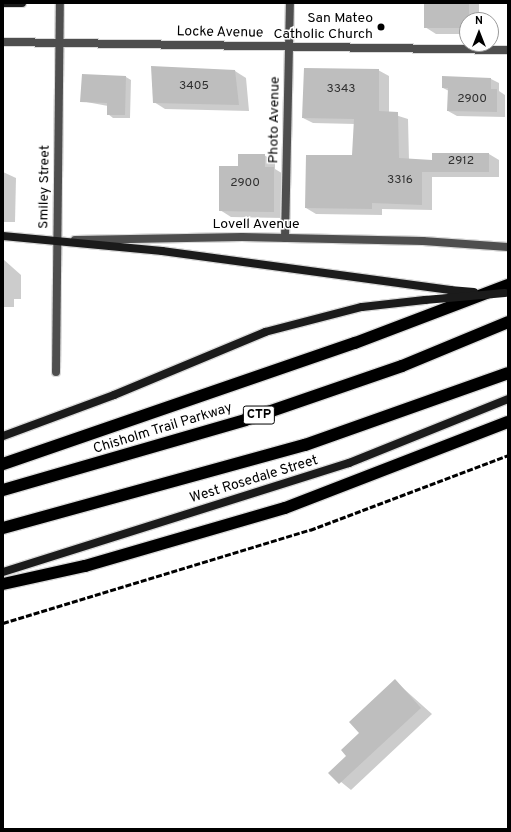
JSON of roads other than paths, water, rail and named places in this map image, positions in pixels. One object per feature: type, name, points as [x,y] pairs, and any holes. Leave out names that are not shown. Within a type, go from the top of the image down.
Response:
[{"type":"highway","points":[[3,464],[507,291]]},
{"type":"highway","name":"Chisholm Trail Parkway","points":[[3,490],[267,412],[402,366],[508,322]]},
{"type":"highway","points":[[3,528],[298,447],[508,373]]},
{"type":"highway","points":[[3,584],[85,566],[263,515],[508,422]]},
{"type":"main road","points":[[3,4],[22,3]]},
{"type":"main road","name":"Lovell Avenue","points":[[3,236],[57,240]]},
{"type":"main road","points":[[57,240],[450,290],[507,291]]},
{"type":"main road","points":[[3,436],[114,395],[265,332],[362,307],[507,291]]},
{"type":"main road","name":"West Rosedale Street","points":[[3,572],[349,464],[508,399]]},
{"type":"street","name":"Smiley Street","points":[[56,372],[60,3]]},
{"type":"street","name":"Photo Avenue","points":[[285,238],[290,3]]},
{"type":"street","name":"Locke Avenue","points":[[3,42],[508,50]]},
{"type":"street","name":"Lovell Avenue","points":[[57,240],[285,238],[508,247]]},
{"type":"railway","points":[[3,623],[310,530],[508,455]]},
{"type":"place","name":"San Mateo Catholic Church","points":[[381,27]]}]
